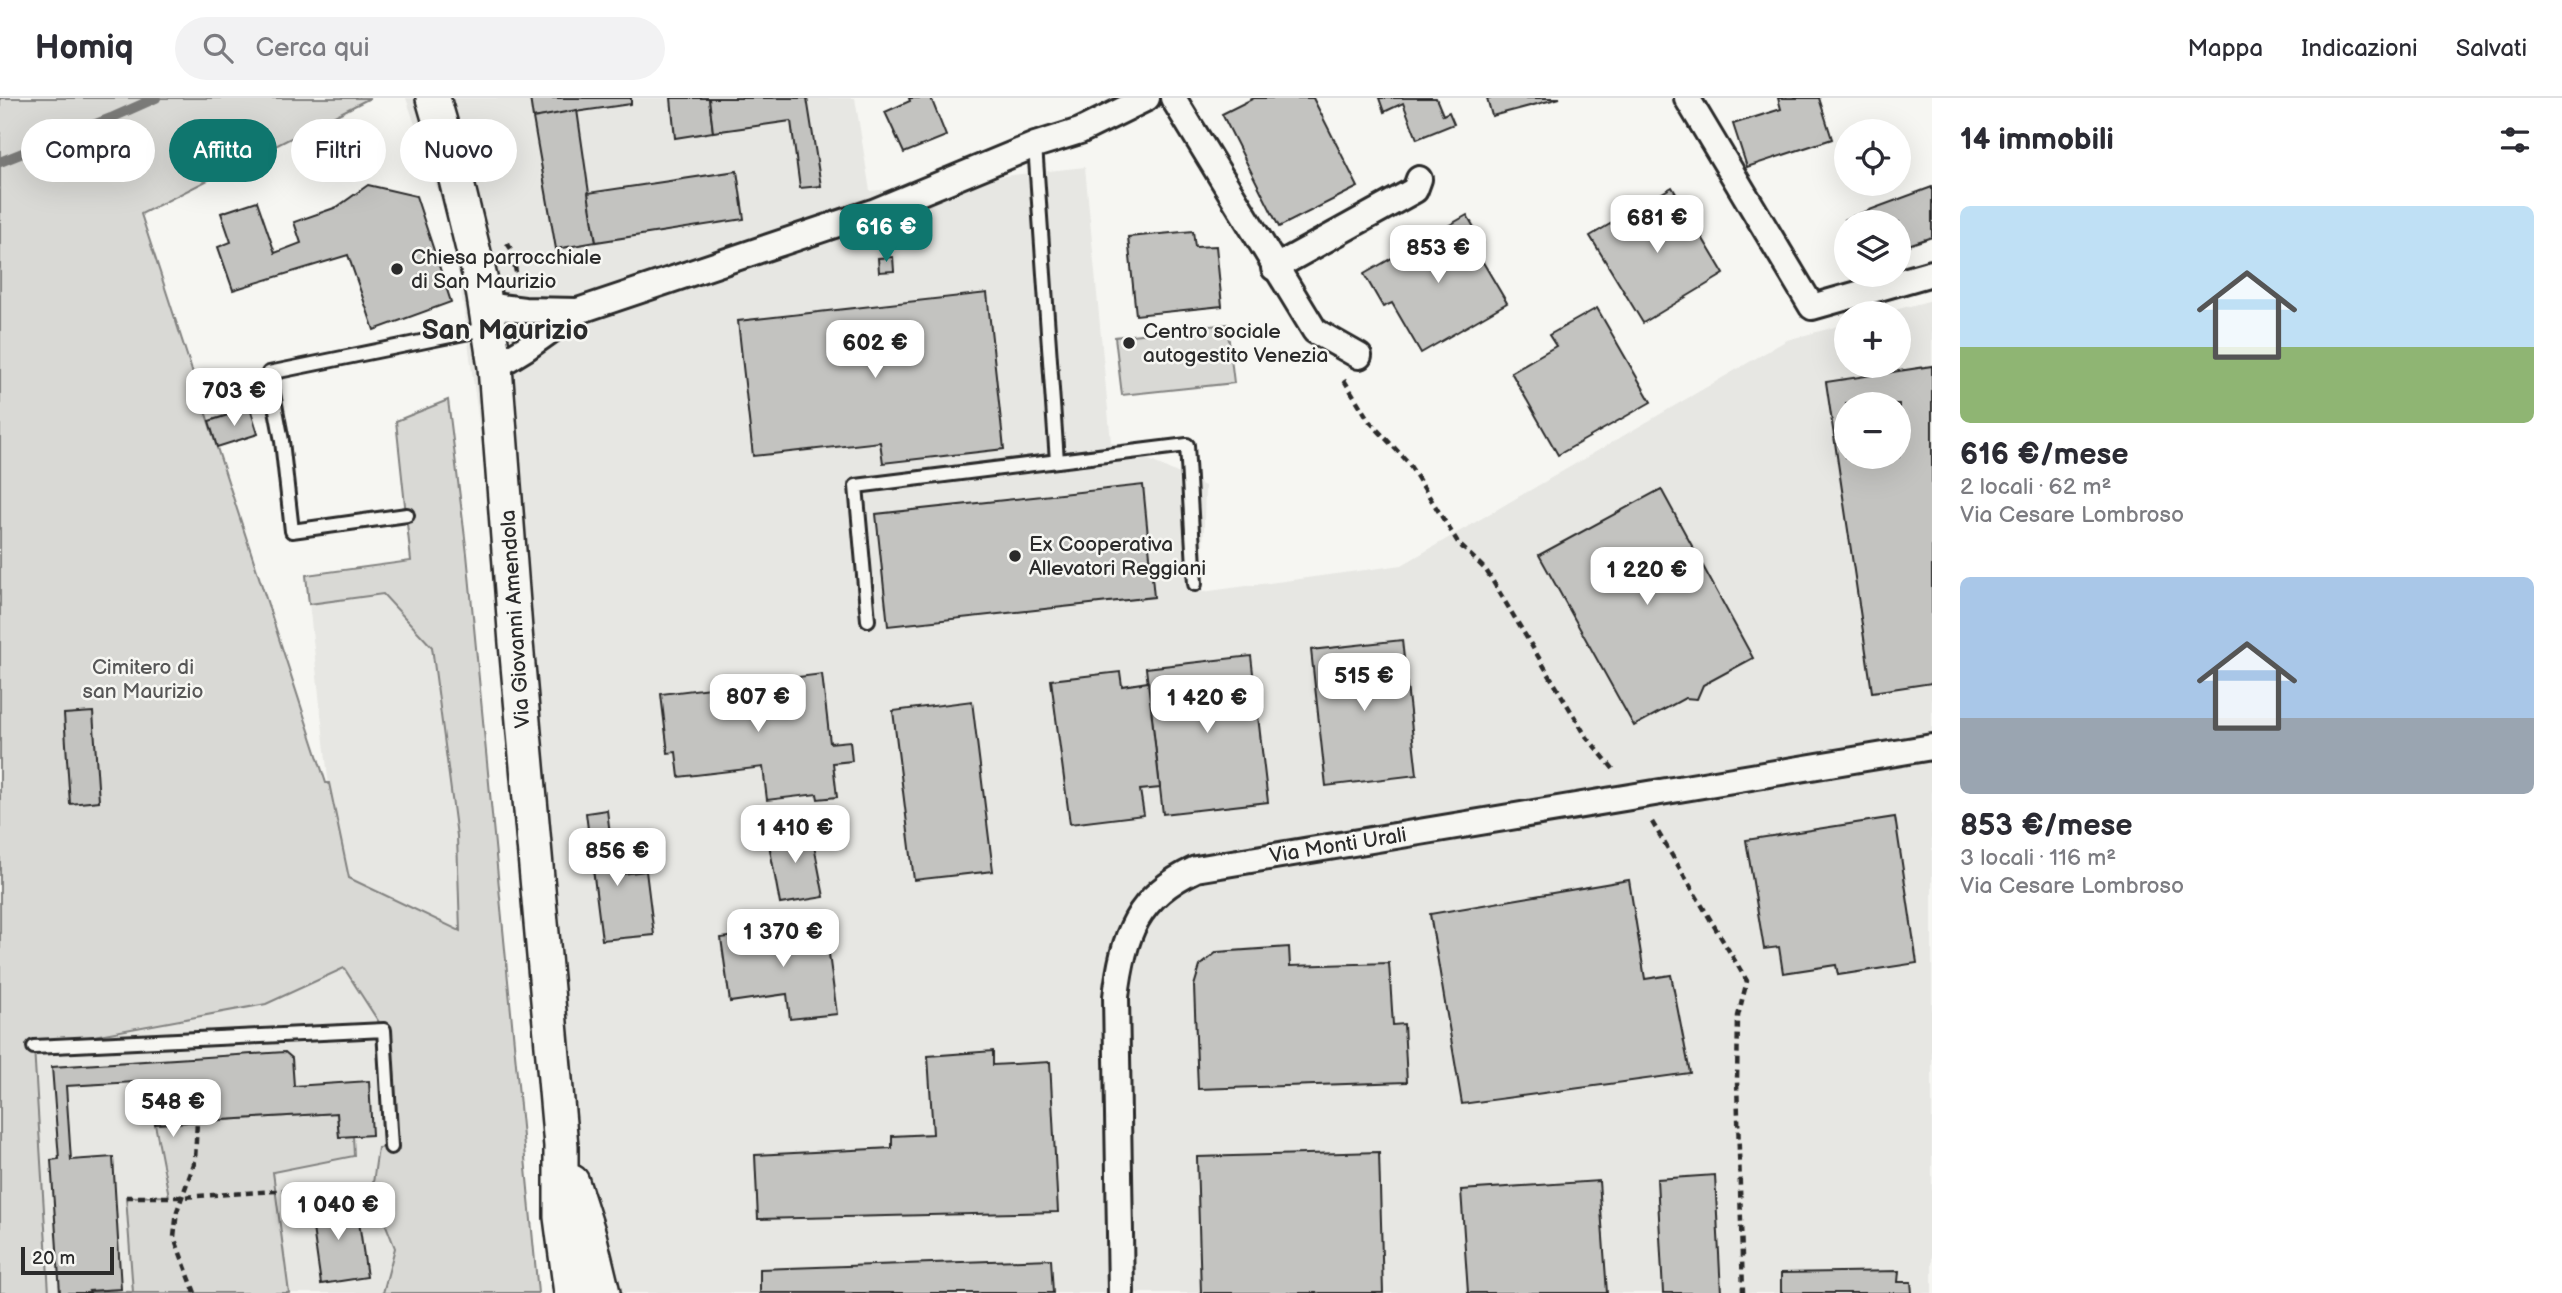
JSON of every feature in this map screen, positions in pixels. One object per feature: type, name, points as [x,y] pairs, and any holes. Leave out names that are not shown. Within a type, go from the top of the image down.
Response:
[{"type":"main road","name":"Via Giovanni Amendola","points":[[433,98],[453,167],[487,316],[495,367],[517,657],[561,1146],[561,1217],[571,1293]]},
{"type":"main road","name":"Via Giovanni Amendola","points":[[561,1146],[589,1235],[603,1293]]},
{"type":"street","points":[[495,367],[578,311],[873,212],[1035,145],[1080,131],[1147,98]]},
{"type":"street","points":[[1173,98],[1315,331],[1359,356]]},
{"type":"street","points":[[1687,98],[1812,307],[1932,273]]},
{"type":"street","points":[[1275,268],[1415,190],[1419,179]]},
{"type":"street","points":[[487,316],[524,310],[578,311]]},
{"type":"street","name":"Via Monti Urali","points":[[1121,1293],[1116,996],[1120,961],[1129,933],[1147,901],[1173,879],[1196,869],[1932,747]]},
{"type":"lane","points":[[1035,145],[1057,461]]},
{"type":"lane","points":[[407,515],[292,531],[282,441],[269,373],[487,316]]},
{"type":"lane","points":[[868,620],[856,486],[1187,444],[1195,584]]},
{"type":"lane","points":[[34,1047],[384,1030],[391,1147]]},
{"type":"path","points":[[1342,377],[1370,422],[1407,461],[1459,544],[1486,570],[1587,736],[1616,772],[1641,794],[1654,828],[1747,981],[1738,1016],[1743,1293]]},
{"type":"path","points":[[195,1293],[174,1237],[177,1211],[195,1160],[197,1121]]},
{"type":"path","points":[[126,1196],[182,1197],[322,1188]]},
{"type":"shaded area","points":[[406,98],[855,98],[870,191],[1085,167],[1111,442],[1205,486],[1202,592],[1402,565],[1787,340],[1834,327],[1834,378],[1911,378],[1911,306],[1932,300],[1932,1293],[614,1293],[583,1190],[454,239],[435,182],[517,182],[517,119],[413,119]]},
{"type":"shaded area","points":[[467,554],[536,1293],[0,1293],[0,851],[330,797],[306,575]]},
{"type":"green space","name":"Cimitero di san Maurizio","points":[[0,98],[370,98],[329,119],[291,119],[291,138],[277,145],[277,119],[169,119],[169,182],[204,182],[141,214],[326,783],[329,783],[349,878],[460,931],[457,836],[432,647],[383,594],[309,604],[306,575],[411,561],[396,421],[448,400],[467,554],[538,1293],[383,1293],[395,1248],[372,1190],[378,1148],[390,1147],[384,1030],[344,968],[266,1004],[34,1047],[49,1293],[0,1293]]},
{"type":"green space","points":[[1227,324],[1234,383],[1122,395],[1115,337]]},
{"type":"green space","points":[[337,1113],[339,1137],[353,1136],[354,1156],[273,1172],[289,1293],[90,1293],[89,1291],[133,1292],[126,1197],[169,1196],[155,1124]]},
{"type":"building","points":[[530,98],[631,98],[631,104],[533,118]]},
{"type":"building","points":[[671,98],[709,98],[713,132],[675,138]]},
{"type":"building","points":[[709,98],[807,98],[821,186],[800,188],[791,121],[713,132]]},
{"type":"building","points":[[909,98],[931,98],[946,136],[904,153],[885,112],[910,101]]},
{"type":"building","points":[[1254,98],[1313,98],[1358,187],[1279,227],[1222,114]]},
{"type":"building","points":[[1379,98],[1436,98],[1443,115],[1449,112],[1454,124],[1417,139],[1403,103],[1384,112]]},
{"type":"building","points":[[1487,98],[1560,98],[1492,116]]},
{"type":"building","points":[[1778,98],[1819,98],[1832,139],[1747,167],[1733,124],[1781,109]]},
{"type":"building","points":[[577,110],[596,242],[556,249],[533,118]]},
{"type":"building","points":[[737,171],[744,219],[596,242],[588,193]]},
{"type":"building","name":"Chiesa parrocchiale di San Maurizio","points":[[368,185],[416,196],[451,302],[374,330],[348,255],[233,290],[218,247],[231,242],[221,213],[257,201],[275,253],[301,243],[294,222],[337,207]]},
{"type":"building","points":[[1672,187],[1724,274],[1643,323],[1590,236]]},
{"type":"building","points":[[1932,187],[1932,237],[1911,244],[1911,210],[1869,210]]},
{"type":"building","points":[[1467,215],[1483,243],[1474,247],[1507,303],[1421,353],[1392,303],[1383,307],[1364,274]]},
{"type":"building","points":[[1193,231],[1195,247],[1216,246],[1222,306],[1136,315],[1128,237]]},
{"type":"building","points":[[893,257],[894,271],[879,272],[878,258]]},
{"type":"building","points":[[987,293],[1004,449],[883,463],[880,442],[753,456],[738,321]]},
{"type":"building","points":[[1597,308],[1651,402],[1558,455],[1511,372],[1556,346],[1549,335]]},
{"type":"building","points":[[1932,366],[1932,683],[1872,692],[1839,469],[1911,469],[1911,392],[1834,392],[1834,436],[1826,382],[1852,378],[1911,378],[1911,369]]},
{"type":"building","points":[[250,408],[258,434],[217,447],[209,421]]},
{"type":"building","name":"Ex Cooperativa Allevatori Reggiani","points":[[1143,485],[1154,597],[888,626],[876,514]]},
{"type":"building","points":[[1661,489],[1753,658],[1703,685],[1697,699],[1685,698],[1634,726],[1539,555]]},
{"type":"building","points":[[1402,640],[1417,775],[1326,786],[1311,650]]},
{"type":"building","points":[[1251,656],[1268,802],[1163,814],[1146,668]]},
{"type":"building","points":[[1120,672],[1122,686],[1148,682],[1160,788],[1140,790],[1144,815],[1070,824],[1051,680]]},
{"type":"building","points":[[822,674],[830,743],[850,741],[852,761],[833,763],[837,797],[818,799],[817,794],[767,800],[763,767],[679,777],[676,752],[668,753],[661,694]]},
{"type":"building","points":[[972,701],[993,871],[914,880],[893,711]]},
{"type":"building","points":[[93,712],[99,801],[70,804],[64,714]]},
{"type":"building","points":[[607,810],[615,875],[646,871],[654,935],[602,940],[586,813]]},
{"type":"building","points":[[1895,817],[1917,963],[1838,975],[1836,965],[1783,973],[1779,947],[1764,949],[1746,840]]},
{"type":"building","points":[[810,825],[824,897],[780,904],[767,833]]},
{"type":"building","points":[[1629,880],[1645,979],[1671,975],[1690,1073],[1462,1104],[1430,914]]},
{"type":"building","points":[[825,924],[837,1014],[790,1019],[787,994],[730,1002],[721,938]]},
{"type":"building","points":[[1289,947],[1290,966],[1389,963],[1393,1025],[1404,1024],[1407,1082],[1198,1089],[1194,986],[1200,966],[1217,952]]},
{"type":"building","points":[[993,1051],[993,1065],[1050,1062],[1058,1212],[758,1219],[755,1155],[892,1148],[892,1136],[933,1134],[928,1056]]},
{"type":"building","points":[[285,1052],[292,1058],[294,1086],[369,1081],[372,1135],[339,1137],[337,1113],[155,1124],[152,1081],[66,1086],[71,1160],[113,1157],[121,1289],[60,1293],[51,1160],[59,1159],[52,1067]]},
{"type":"building","points":[[1379,1152],[1383,1293],[1201,1293],[1197,1157]]},
{"type":"building","points":[[1715,1175],[1721,1293],[1663,1293],[1657,1179]]},
{"type":"building","points":[[1599,1181],[1607,1293],[1468,1293],[1461,1190]]},
{"type":"building","points":[[356,1201],[367,1277],[321,1284],[310,1207]]},
{"type":"building","points":[[1051,1259],[1053,1293],[760,1293],[760,1269]]},
{"type":"building","points":[[1899,1271],[1898,1282],[1911,1282],[1912,1293],[1781,1293],[1781,1273]]},
{"type":"waterway","points":[[0,162],[156,98]]},
{"type":"place","name":"Chiesa parrocchiale di San Maurizio","points":[[397,269]]},
{"type":"place","name":"Centro sociale autogestito Venezia","points":[[1129,343]]},
{"type":"place","name":"Ex Cooperativa Allevatori Reggiani","points":[[1015,556]]},
{"type":"district","name":"San Maurizio","points":[[505,329]]}]
